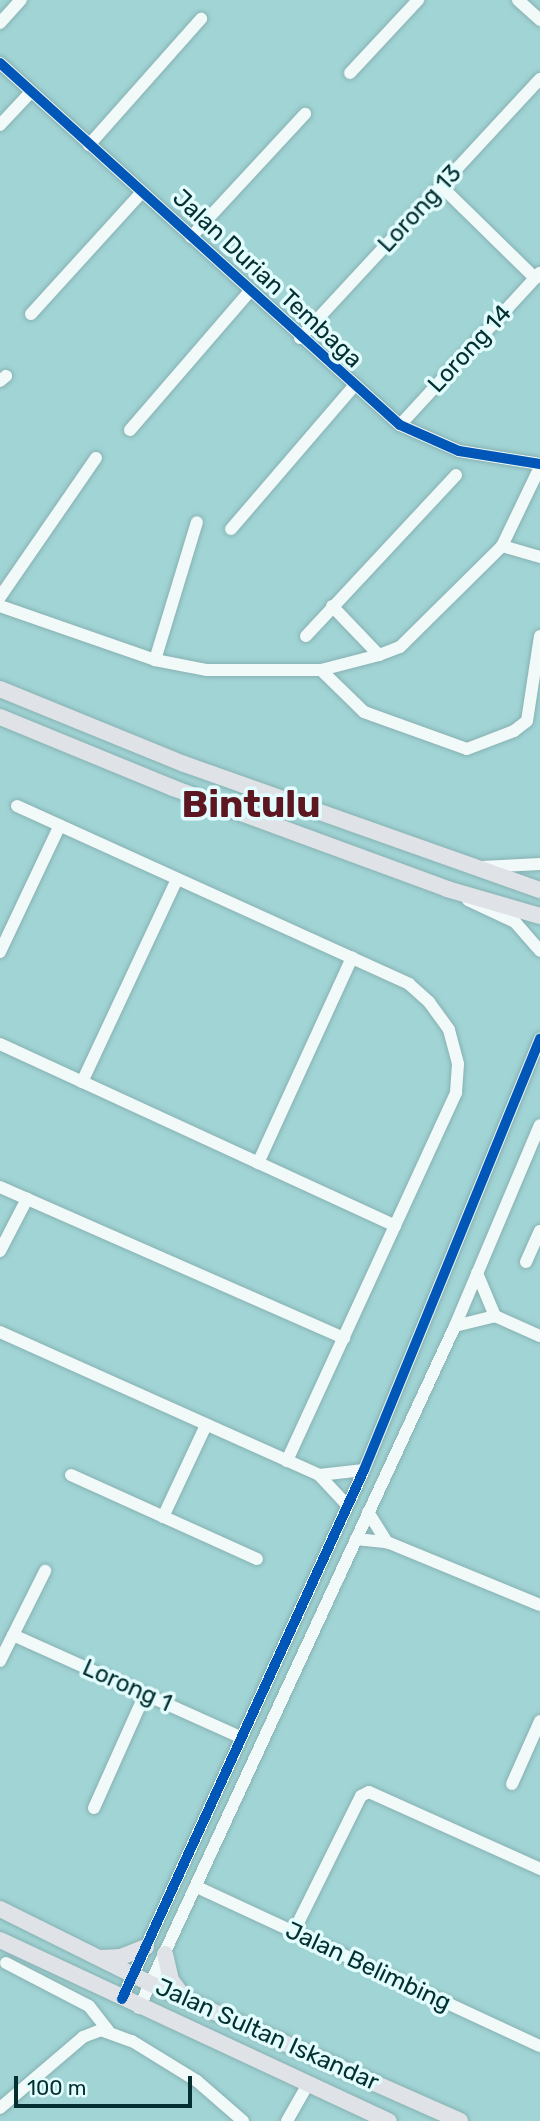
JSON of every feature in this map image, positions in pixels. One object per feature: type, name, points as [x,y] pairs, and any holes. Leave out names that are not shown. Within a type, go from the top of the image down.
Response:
[{"type":"main road","points":[[0,689],[184,764],[540,890]]},
{"type":"main road","points":[[0,717],[173,788],[447,889],[540,916]]},
{"type":"main road","name":"Jalan Sultan Iskandar","points":[[0,1909],[151,1984],[460,2121]]},
{"type":"main road","name":"Jalan Sultan Iskandar","points":[[0,1940],[139,2008],[389,2121]]},
{"type":"main road","points":[[95,1957],[121,1957],[146,1947]]},
{"type":"main road","points":[[165,1954],[171,1980],[187,2000]]},
{"type":"street","points":[[0,23],[20,0]]},
{"type":"street","points":[[350,73],[418,0]]},
{"type":"street","points":[[518,0],[540,20]]},
{"type":"street","points":[[89,145],[201,19]]},
{"type":"street","name":"Jalan Durian Tembaga","points":[[0,63],[353,387],[400,425],[458,451],[540,465]]},
{"type":"street","name":"Lorong 13","points":[[300,338],[540,79]]},
{"type":"street","points":[[0,125],[31,92]]},
{"type":"street","points":[[191,237],[305,114]]},
{"type":"street","points":[[441,186],[538,276]]},
{"type":"street","points":[[31,314],[142,192]]},
{"type":"street","name":"Lorong 14","points":[[400,425],[538,276]]},
{"type":"street","points":[[130,430],[250,291]]},
{"type":"street","points":[[230,528],[353,387]]},
{"type":"street","points":[[0,597],[96,458]]},
{"type":"street","points":[[0,606],[50,627],[155,660],[207,670],[321,670],[379,655],[400,647],[502,546],[540,465]]},
{"type":"street","points":[[306,636],[456,475]]},
{"type":"street","points":[[155,660],[197,522]]},
{"type":"street","points":[[502,546],[540,557]]},
{"type":"street","points":[[332,606],[379,655]]},
{"type":"street","points":[[321,670],[364,712],[467,749],[514,731],[527,721],[540,636]]},
{"type":"street","points":[[17,806],[409,984],[429,1002],[449,1030],[458,1064],[456,1093],[287,1461]]},
{"type":"street","points":[[0,952],[60,825]]},
{"type":"street","points":[[471,867],[540,864]]},
{"type":"street","points":[[82,1082],[177,879]]},
{"type":"street","points":[[447,889],[515,922],[540,951]]},
{"type":"street","points":[[258,1163],[352,958]]},
{"type":"street","points":[[122,1999],[364,1470],[540,1038]]},
{"type":"street","points":[[0,1044],[395,1226]]},
{"type":"street","points":[[139,2008],[455,1326],[540,1125]]},
{"type":"street","points":[[0,1187],[344,1338]]},
{"type":"street","points":[[0,1251],[27,1199]]},
{"type":"street","points":[[526,1262],[540,1231]]},
{"type":"street","points":[[477,1273],[495,1316]]},
{"type":"street","points":[[455,1326],[495,1316],[540,1336]]},
{"type":"street","points":[[0,1332],[318,1475],[347,1505]]},
{"type":"street","points":[[163,1517],[206,1424]]},
{"type":"street","points":[[318,1475],[364,1470]]},
{"type":"street","points":[[71,1475],[257,1559]]},
{"type":"street","points":[[368,1512],[387,1542]]},
{"type":"street","points":[[356,1539],[387,1542],[540,1605]]},
{"type":"street","points":[[0,1661],[46,1571]]},
{"type":"street","name":"Lorong 1","points":[[13,1635],[240,1737]]},
{"type":"street","points":[[94,1808],[145,1694]]},
{"type":"street","points":[[512,1784],[540,1721]]},
{"type":"street","points":[[293,1933],[361,1796],[369,1792],[540,1868]]},
{"type":"street","name":"Jalan Belimbing","points":[[197,1887],[540,2046]]},
{"type":"street","points":[[6,1963],[89,2006],[107,2030],[197,2081],[243,2121]]},
{"type":"street","points":[[0,2108],[83,2037],[107,2030]]},
{"type":"street","points":[[288,2121],[308,2084]]},
{"type":"cycle path","points":[[0,63],[400,425],[459,451],[540,464]]},
{"type":"cycle path","points":[[122,1999],[364,1470],[540,1038]]},
{"type":"district","name":"Bintulu","points":[[251,805]]}]
